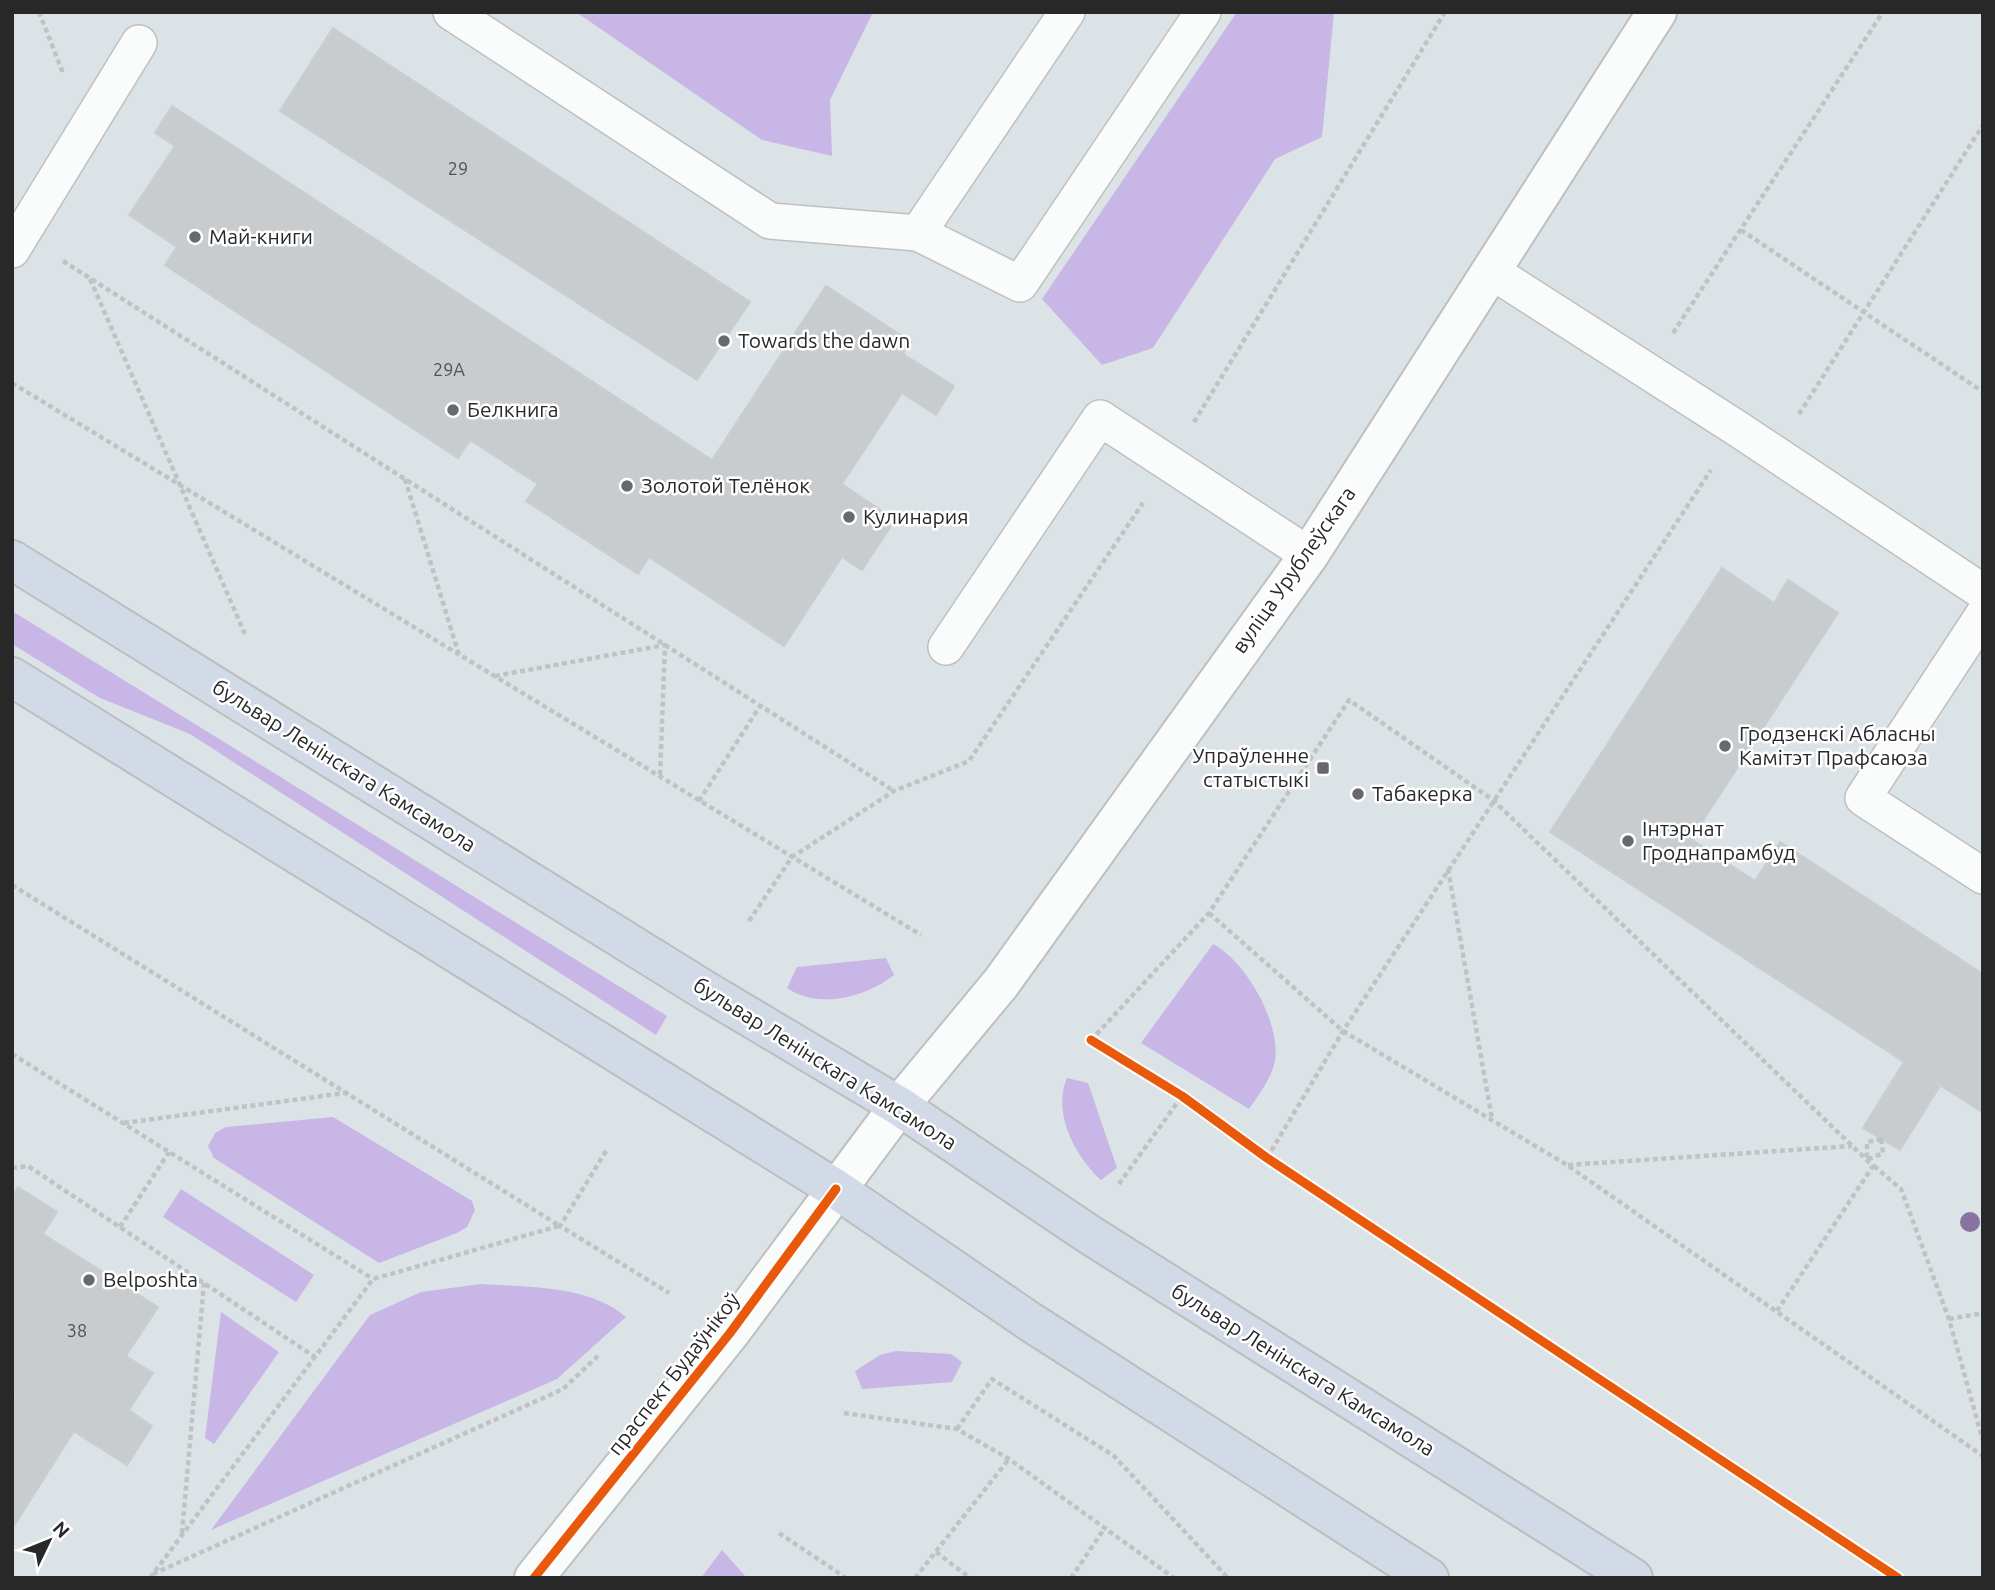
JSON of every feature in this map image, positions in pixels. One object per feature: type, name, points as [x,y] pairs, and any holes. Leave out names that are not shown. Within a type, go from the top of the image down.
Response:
[{"type":"main road","name":"вуліца Урублеўскага","points":[[836,1189],[900,1105],[1000,983],[1309,555],[1657,12]]},
{"type":"main road","name":"бульвар Ленінскага Камсамола","points":[[12,559],[706,991],[900,1105],[1087,1234],[1633,1578]]},
{"type":"main road","points":[[12,677],[836,1189],[1029,1321],[1429,1578]]},
{"type":"main road","name":"праспект Будаўнікоў","points":[[534,1578],[730,1333],[836,1189]]},
{"type":"lane","points":[[451,12],[769,221],[918,233],[1020,284],[1203,12]]},
{"type":"lane","points":[[918,233],[1067,12]]},
{"type":"lane","points":[[17,242],[139,43]]},
{"type":"lane","points":[[1491,271],[1738,429],[1983,592]]},
{"type":"lane","points":[[946,647],[1100,418],[1309,555]]},
{"type":"lane","points":[[1983,615],[1863,798],[1983,876]]},
{"type":"path","points":[[39,12],[67,84]]},
{"type":"path","points":[[1206,402],[1445,12]]},
{"type":"path","points":[[1648,372],[1883,12]]},
{"type":"path","points":[[1774,453],[1983,125]]},
{"type":"path","points":[[1741,230],[1983,392]]},
{"type":"path","points":[[17,242],[89,278],[894,791]]},
{"type":"path","points":[[89,278],[245,634]]},
{"type":"path","points":[[12,383],[921,935]]},
{"type":"path","points":[[1267,1158],[1343,1031],[1738,429]]},
{"type":"path","points":[[749,921],[792,857],[894,791],[969,761],[1169,464]]},
{"type":"path","points":[[405,478],[459,656]]},
{"type":"path","points":[[494,676],[665,645]]},
{"type":"path","points":[[660,776],[665,645]]},
{"type":"path","points":[[1898,1578],[1267,1158],[1182,1096],[1091,1040],[1209,913],[1349,700],[1493,800],[1900,1189],[1949,1319],[1983,1441]]},
{"type":"path","points":[[699,801],[760,706]]},
{"type":"path","points":[[1448,869],[1493,1120]]},
{"type":"path","points":[[12,885],[669,1293]]},
{"type":"path","points":[[1209,913],[1343,1031],[1567,1165],[1983,1456]]},
{"type":"path","points":[[12,1054],[373,1279]]},
{"type":"path","points":[[124,1123],[346,1093]]},
{"type":"path","points":[[1119,1184],[1182,1096]]},
{"type":"path","points":[[1881,1139],[1883,1153],[1867,1160],[1867,1142],[1881,1139]]},
{"type":"path","points":[[1567,1165],[1852,1146]]},
{"type":"path","points":[[151,1576],[373,1279],[560,1226],[606,1151]]},
{"type":"path","points":[[120,1227],[169,1152]]},
{"type":"path","points":[[12,1168],[28,1166],[315,1357]]},
{"type":"path","points":[[1777,1311],[1874,1166]]},
{"type":"path","points":[[182,1535],[204,1283]]},
{"type":"path","points":[[1949,1319],[1983,1313]]},
{"type":"path","points":[[151,1576],[563,1389],[600,1354]]},
{"type":"path","points":[[957,1429],[992,1379],[1114,1456],[1228,1578]]},
{"type":"path","points":[[844,1413],[957,1429],[1009,1459],[1174,1578]]},
{"type":"path","points":[[915,1578],[1009,1459]]},
{"type":"path","points":[[1071,1578],[1105,1526]]},
{"type":"path","points":[[779,1533],[846,1578]]},
{"type":"path","points":[[936,1552],[970,1578]]},
{"type":"shaded area","points":[[576,12],[873,12],[830,100],[832,156],[762,140]]},
{"type":"shaded area","points":[[1237,12],[1334,12],[1322,137],[1275,159],[1153,348],[1102,365],[1042,299]]},
{"type":"shaded area","points":[[12,611],[667,1016],[656,1035],[190,734],[100,698],[12,644]]},
{"type":"shaded area","points":[[1213,944],[1225,952],[1249,978],[1267,1012],[1272,1029],[1275,1046],[1273,1068],[1249,1109],[1141,1043]]},
{"type":"shaded area","points":[[886,958],[894,975],[856,995],[813,998],[787,988],[797,967]]},
{"type":"shaded area","points":[[1067,1078],[1088,1083],[1117,1168],[1101,1180],[1075,1146],[1064,1119],[1063,1091]]},
{"type":"shaded area","points":[[333,1117],[472,1201],[475,1210],[467,1227],[379,1263],[214,1158],[208,1146],[215,1133],[226,1127]]},
{"type":"shaded area","points":[[181,1189],[314,1275],[296,1302],[163,1217]]},
{"type":"shaded area","points":[[481,1284],[538,1287],[576,1293],[595,1299],[626,1317],[557,1379],[211,1530],[370,1315],[421,1292]]},
{"type":"shaded area","points":[[221,1312],[279,1352],[214,1444],[205,1438]]},
{"type":"shaded area","points":[[896,1351],[951,1354],[962,1362],[952,1382],[862,1389],[855,1371],[880,1355]]},
{"type":"shaded area","points":[[722,1550],[747,1578],[701,1578]]},
{"type":"building","points":[[333,28],[750,302],[697,380],[280,111]]},
{"type":"building","points":[[172,106],[712,460],[826,286],[911,342],[903,354],[954,386],[936,415],[902,393],[842,484],[895,520],[862,570],[842,557],[784,646],[649,557],[638,574],[526,501],[538,484],[470,440],[458,458],[165,265],[177,247],[129,215],[175,146],[155,133]]},
{"type":"building","name":"Інтэрнат Гроднапрамбуд","points":[[1722,568],[1774,603],[1788,580],[1838,613],[1691,839],[1755,881],[1780,842],[1983,974],[1983,1113],[1550,832]]},
{"type":"building","points":[[1904,1062],[1940,1086],[1900,1150],[1863,1128]]},
{"type":"building","points":[[18,1187],[57,1212],[43,1234],[158,1307],[126,1356],[153,1373],[129,1410],[152,1426],[127,1465],[12,1392],[12,1197]]},
{"type":"building","points":[[12,1392],[74,1431],[12,1529]]},
{"type":"cycle path","points":[[1091,1040],[1182,1096],[1267,1158],[1898,1578]]},
{"type":"cycle path","points":[[534,1578],[730,1333],[836,1189]]},
{"type":"place","name":"Май-книги","points":[[195,237]]},
{"type":"place","name":"Towards the dawn","points":[[724,341]]},
{"type":"place","name":"Белкнига","points":[[453,410]]},
{"type":"place","name":"Золотой Телёнок","points":[[627,486]]},
{"type":"place","name":"Кулинария","points":[[849,517]]},
{"type":"place","name":"Гродзенскі Абласны Камітэт Прафсаюза","points":[[1725,746]]},
{"type":"place","name":"Упраўленне статыстыкі","points":[[1323,768]]},
{"type":"place","name":"Табакерка","points":[[1358,794]]},
{"type":"place","name":"Інтэрнат Гроднапрамбуд","points":[[1628,841]]},
{"type":"place","name":"Belposhta","points":[[89,1280]]}]
